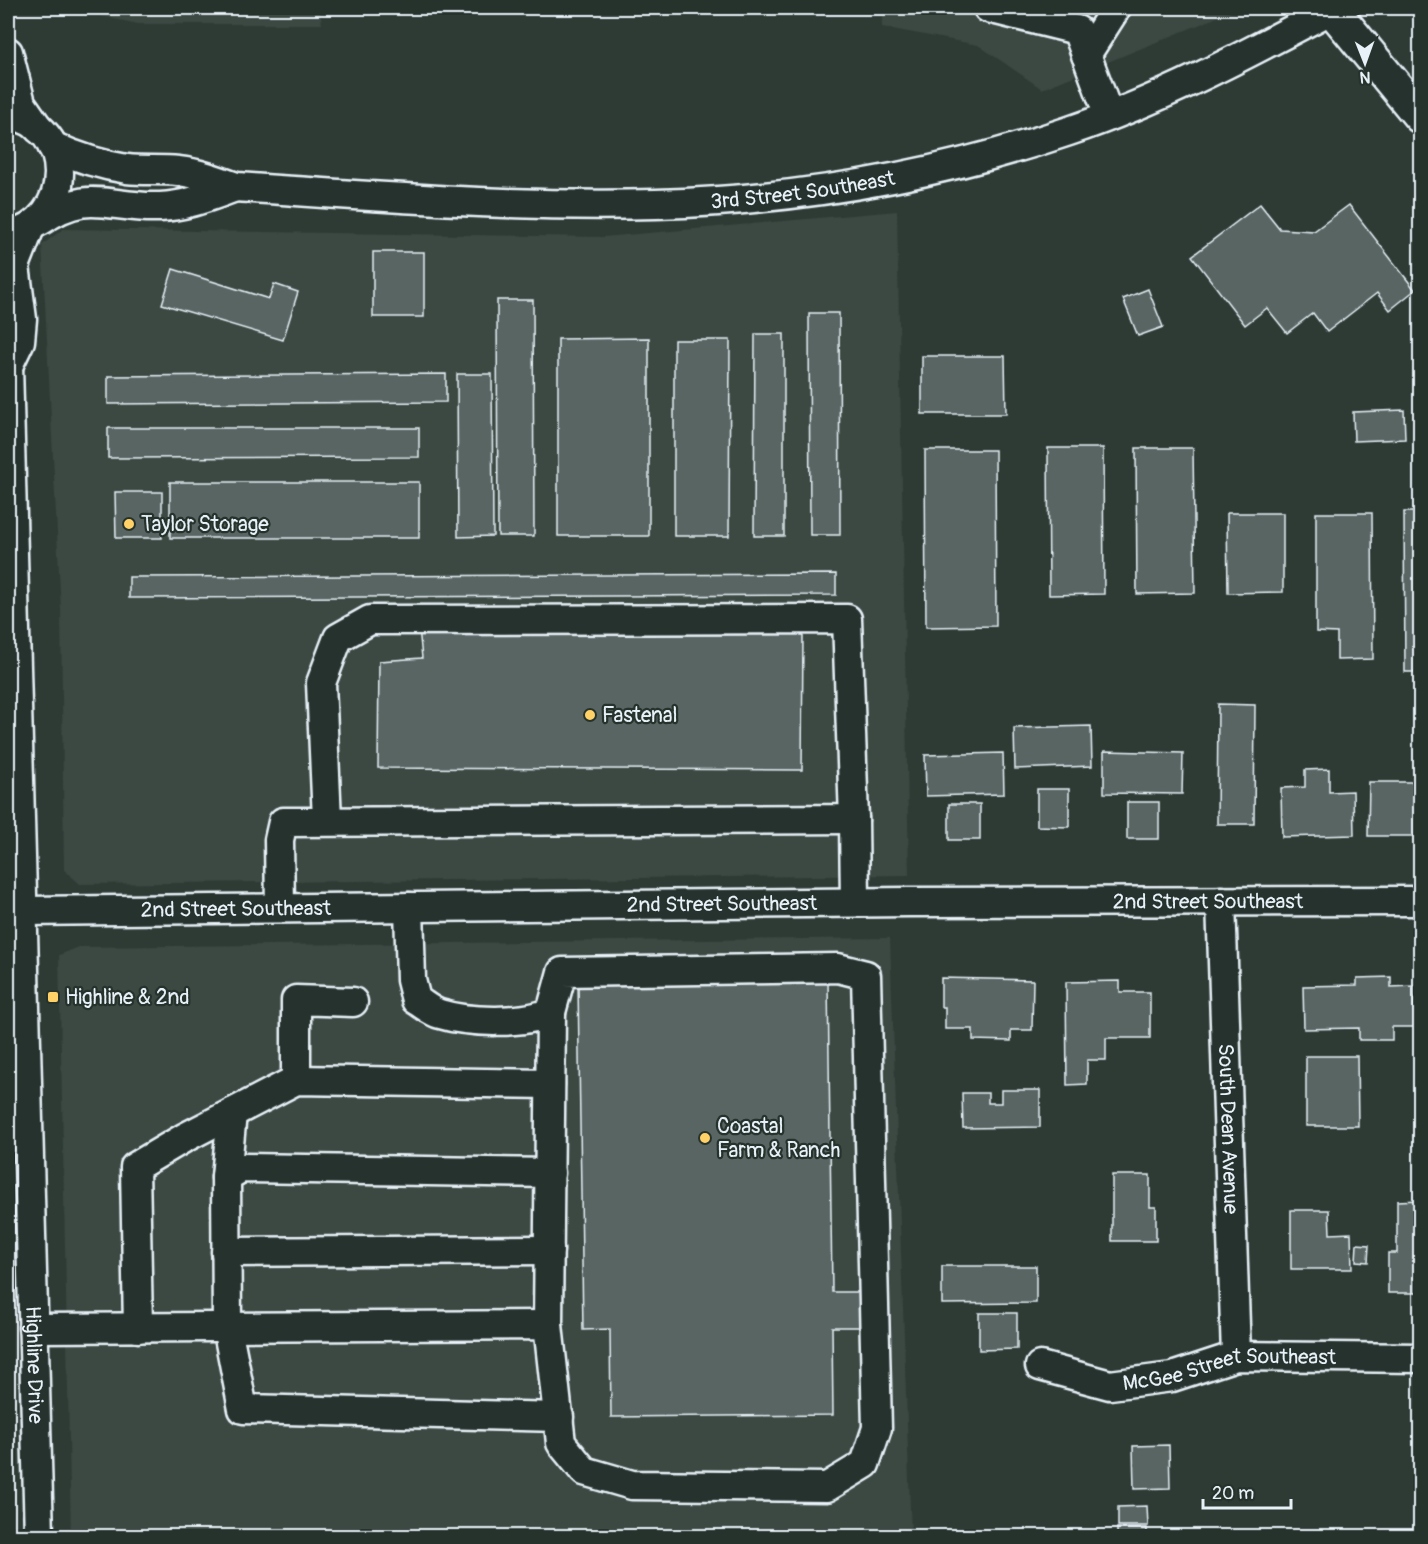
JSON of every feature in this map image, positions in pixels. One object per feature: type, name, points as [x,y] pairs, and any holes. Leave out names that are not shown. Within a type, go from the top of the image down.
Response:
[{"type":"main road","points":[[1333,8],[1420,116]]},
{"type":"street","points":[[988,8],[1077,30],[1109,116]]},
{"type":"street","points":[[1086,55],[1116,8]]},
{"type":"street","name":"3rd Street Southeast","points":[[8,114],[18,116],[46,139],[79,158],[128,169],[178,171],[204,176],[236,187],[522,204],[658,204],[720,200],[831,188],[950,165],[1029,144],[1109,116],[1194,79],[1333,8]]},
{"type":"street","points":[[8,52],[21,103],[46,139]]},
{"type":"street","name":"Highline Drive","points":[[39,1536],[8,365],[20,341],[22,320],[15,266],[25,229],[53,202],[59,184],[59,162],[46,139]]},
{"type":"street","name":"3rd Street Southeast","points":[[25,229],[69,203],[87,201],[169,206],[189,204],[236,187]]},
{"type":"street","points":[[327,820],[321,683],[338,638],[370,620],[847,619],[855,902]]},
{"type":"street","points":[[280,908],[279,840],[283,822],[854,819]]},
{"type":"street","name":"South Dean Avenue","points":[[1221,901],[1236,1356]]},
{"type":"street","name":"2nd Street Southeast","points":[[23,911],[855,902],[1420,901]]},
{"type":"street","points":[[410,907],[411,980],[416,1000],[439,1014],[505,1021],[535,1019],[551,1012]]},
{"type":"street","points":[[837,968],[866,975],[877,1428],[865,1464],[827,1487],[632,1485],[584,1471],[561,1443],[548,1325],[551,1012],[562,972],[837,968]]},
{"type":"street","points":[[296,1080],[296,1000],[352,1002]]},
{"type":"street","points":[[138,1328],[135,1167],[296,1080],[550,1084]]},
{"type":"street","points":[[232,1113],[226,1177],[227,1327],[243,1409],[559,1417]]},
{"type":"street","points":[[226,1177],[240,1168],[550,1173]]},
{"type":"street","points":[[226,1252],[549,1250]]},
{"type":"street","points":[[33,1328],[548,1325]]},
{"type":"street","name":"McGee Street Southeast","points":[[1040,1366],[1110,1385],[1172,1377],[1236,1356],[1420,1358]]},
{"type":"shaded area","points":[[64,8],[320,8],[322,24],[138,24]]},
{"type":"shaded area","points":[[882,8],[1235,8],[1235,10],[1042,89],[978,45],[882,27]]},
{"type":"shaded area","points":[[897,211],[909,875],[80,884],[64,870],[61,610],[42,245],[63,229],[603,237]]},
{"type":"shaded area","points":[[890,938],[911,1536],[71,1536],[59,955],[79,947]]},
{"type":"building","points":[[1260,204],[1280,229],[1314,231],[1349,205],[1415,290],[1390,310],[1377,293],[1327,332],[1313,313],[1287,333],[1267,308],[1245,325],[1192,256]]},
{"type":"building","points":[[373,252],[424,252],[424,317],[373,317]]},
{"type":"building","points":[[173,269],[269,299],[274,284],[298,292],[283,340],[162,304]]},
{"type":"building","points":[[1148,289],[1163,327],[1138,336],[1123,299]]},
{"type":"building","points":[[497,300],[533,300],[534,536],[498,536]]},
{"type":"building","points":[[809,313],[839,313],[840,535],[810,535]]},
{"type":"building","points":[[755,334],[784,334],[784,536],[754,536]]},
{"type":"building","points":[[649,338],[649,536],[558,536],[558,339]]},
{"type":"building","points":[[674,340],[730,340],[729,536],[674,536]]},
{"type":"building","points":[[922,356],[1005,356],[1006,414],[922,414]]},
{"type":"building","points":[[446,374],[446,402],[108,404],[108,376]]},
{"type":"building","points":[[457,374],[492,374],[493,536],[458,537]]},
{"type":"building","points":[[1404,410],[1405,439],[1354,441],[1353,412]]},
{"type":"building","points":[[108,428],[419,428],[419,457],[108,458]]},
{"type":"building","points":[[1048,448],[1103,448],[1104,594],[1049,595]]},
{"type":"building","points":[[1136,448],[1193,448],[1195,593],[1137,594]]},
{"type":"building","points":[[925,450],[995,450],[996,626],[926,627]]},
{"type":"building","points":[[170,482],[419,482],[419,538],[170,538]]},
{"type":"building","points":[[115,492],[162,492],[162,538],[116,538]]},
{"type":"building","points":[[1404,512],[1420,512],[1420,672],[1405,672]]},
{"type":"building","points":[[1227,513],[1283,513],[1283,592],[1228,593]]},
{"type":"building","points":[[1316,513],[1372,513],[1373,659],[1337,660],[1337,633],[1316,632]]},
{"type":"building","points":[[836,574],[836,595],[129,598],[129,577]]},
{"type":"building","name":"Fastenal","points":[[419,628],[803,633],[802,770],[378,768],[379,661],[422,658]]},
{"type":"building","points":[[1218,704],[1255,705],[1254,824],[1217,824]]},
{"type":"building","points":[[1091,726],[1092,766],[1015,769],[1014,728]]},
{"type":"building","points":[[1104,751],[1183,753],[1182,794],[1104,793]]},
{"type":"building","points":[[1003,753],[1004,794],[926,796],[925,755]]},
{"type":"building","points":[[1329,769],[1329,792],[1353,791],[1354,835],[1282,837],[1281,788],[1305,787],[1305,770]]},
{"type":"building","points":[[1369,782],[1420,782],[1420,836],[1368,836]]},
{"type":"building","points":[[1037,789],[1069,789],[1069,827],[1037,826]]},
{"type":"building","points":[[1127,802],[1159,802],[1159,839],[1127,839]]},
{"type":"building","points":[[949,804],[980,804],[980,840],[949,840]]},
{"type":"building","points":[[1391,977],[1391,987],[1414,986],[1414,1027],[1392,1027],[1392,1040],[1359,1040],[1359,1028],[1304,1029],[1303,986],[1357,985],[1357,978]]},
{"type":"building","points":[[941,978],[1033,980],[1032,1030],[1011,1030],[1011,1041],[973,1040],[973,1029],[945,1029],[945,1007],[941,1007]]},
{"type":"building","name":"Coastal Farm & Ranch","points":[[828,981],[832,1292],[859,1292],[859,1327],[832,1327],[833,1415],[611,1417],[610,1329],[583,1330],[578,984]]},
{"type":"building","points":[[1120,981],[1120,992],[1150,992],[1150,1038],[1106,1038],[1106,1060],[1087,1060],[1087,1084],[1067,1085],[1066,982]]},
{"type":"building","points":[[1306,1056],[1357,1056],[1358,1126],[1306,1126]]},
{"type":"building","points":[[1001,1090],[1040,1090],[1040,1127],[963,1128],[962,1093],[988,1093],[988,1103],[1001,1103]]},
{"type":"building","points":[[1112,1175],[1150,1175],[1150,1207],[1156,1207],[1156,1241],[1112,1241]]},
{"type":"building","points":[[1420,1200],[1420,1293],[1388,1293],[1388,1253],[1397,1253],[1397,1201]]},
{"type":"building","points":[[1291,1210],[1329,1210],[1330,1234],[1351,1233],[1352,1269],[1291,1269]]},
{"type":"building","points":[[1357,1244],[1369,1245],[1368,1262],[1356,1261]]},
{"type":"building","points":[[942,1266],[1036,1266],[1036,1303],[942,1304]]},
{"type":"building","points":[[979,1313],[1017,1313],[1017,1349],[979,1350]]},
{"type":"building","points":[[1169,1445],[1170,1488],[1134,1489],[1133,1446]]},
{"type":"building","points":[[1147,1506],[1148,1526],[1118,1526],[1118,1507]]},
{"type":"building","points":[[1117,1528],[1147,1528],[1147,1536],[1117,1536]]},
{"type":"place","name":"Taylor Storage","points":[[129,524]]},
{"type":"place","name":"Fastenal","points":[[590,715]]},
{"type":"place","name":"Highline & 2nd","points":[[53,997]]},
{"type":"place","name":"Coastal Farm & Ranch","points":[[705,1138]]}]
